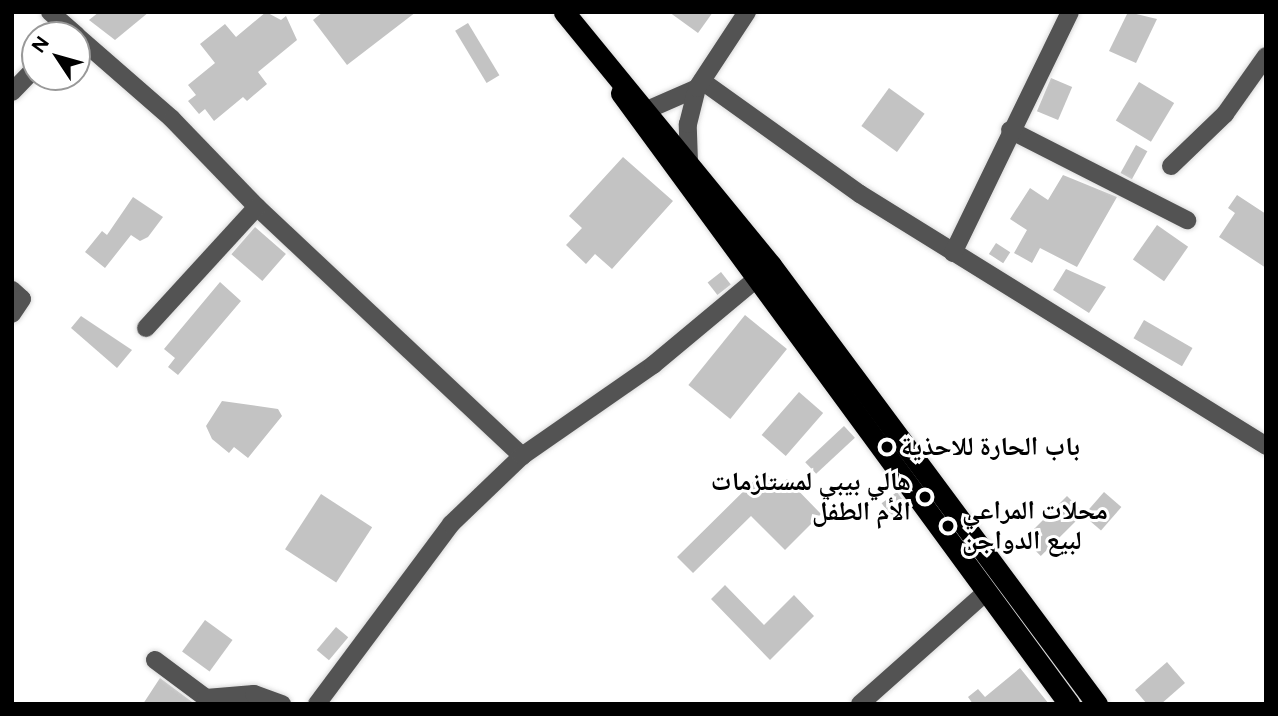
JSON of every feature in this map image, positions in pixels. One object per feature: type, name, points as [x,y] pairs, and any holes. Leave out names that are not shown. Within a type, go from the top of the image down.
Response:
[{"type":"highway","points":[[564,12],[615,78],[647,110],[771,265],[1097,704]]},
{"type":"highway","points":[[615,78],[637,122],[1069,704]]},
{"type":"highway","points":[[864,428],[881,414]]},
{"type":"street","points":[[689,162],[688,124],[700,84],[747,12]]},
{"type":"street","points":[[953,253],[1010,130],[1070,12]]},
{"type":"street","points":[[91,50],[172,119],[257,207],[522,456]]},
{"type":"street","points":[[1171,166],[1225,114],[1266,56]]},
{"type":"street","points":[[647,110],[700,84]]},
{"type":"street","points":[[700,84],[953,253],[1266,446]]},
{"type":"street","points":[[1010,130],[1187,219]]},
{"type":"street","points":[[146,328],[257,207]]},
{"type":"street","points":[[317,704],[451,524],[522,456],[653,365],[756,281],[771,265]]},
{"type":"street","points":[[12,289],[22,299],[12,314]]},
{"type":"street","points":[[860,704],[986,592]]},
{"type":"street","points":[[155,660],[206,698],[254,694],[282,704]]},
{"type":"building","points":[[99,12],[149,12],[115,40],[89,20]]},
{"type":"building","points":[[266,12],[281,20],[286,16],[297,40],[258,72],[267,84],[247,101],[243,97],[214,121],[205,109],[199,114],[188,101],[196,95],[188,85],[215,63],[200,44],[225,24],[236,37]]},
{"type":"building","points":[[323,12],[416,12],[347,65],[313,20]]},
{"type":"building","points":[[669,12],[713,12],[698,33]]},
{"type":"building","points":[[1128,12],[1157,19],[1136,63],[1109,51]]},
{"type":"building","points":[[468,23],[499,75],[487,83],[455,31]]},
{"type":"building","points":[[1051,78],[1072,87],[1058,120],[1037,111]]},
{"type":"building","points":[[1139,82],[1174,103],[1151,142],[1116,121]]},
{"type":"building","points":[[889,88],[925,114],[897,152],[861,126]]},
{"type":"building","points":[[1136,145],[1147,151],[1132,179],[1120,173]]},
{"type":"building","points":[[623,157],[673,201],[612,269],[595,254],[586,264],[566,245],[582,228],[569,216]]},
{"type":"building","points":[[1063,175],[1117,197],[1077,267],[1040,248],[1032,263],[1014,253],[1027,230],[1010,219],[1030,188],[1048,200]]},
{"type":"building","points":[[1237,195],[1266,214],[1266,268],[1219,237],[1235,213],[1228,208]]},
{"type":"building","points":[[133,197],[163,217],[148,237],[140,241],[131,235],[105,268],[85,252],[102,231],[107,235]]},
{"type":"building","points":[[1157,225],[1188,247],[1164,281],[1133,259]]},
{"type":"building","points":[[255,227],[286,254],[262,281],[231,254]]},
{"type":"building","points":[[996,243],[1010,252],[1003,263],[989,254]]},
{"type":"building","points":[[1066,269],[1106,287],[1089,313],[1053,290]]},
{"type":"building","points":[[721,272],[731,285],[717,295],[708,282]]},
{"type":"building","points":[[220,282],[241,301],[178,375],[168,367],[175,358],[164,349]]},
{"type":"building","points":[[745,315],[787,349],[730,419],[688,385]]},
{"type":"building","points":[[81,316],[132,350],[117,368],[71,328]]},
{"type":"building","points":[[1144,320],[1192,348],[1182,366],[1134,338]]},
{"type":"building","points":[[799,392],[823,413],[786,456],[762,435]]},
{"type":"building","points":[[222,401],[278,409],[282,416],[248,458],[234,447],[229,453],[212,439],[206,426]]},
{"type":"building","points":[[844,426],[855,438],[816,474],[805,462]]},
{"type":"building","points":[[763,472],[781,484],[787,479],[821,514],[785,550],[751,516],[693,573],[677,557]]},
{"type":"building","points":[[897,492],[907,506],[892,517],[882,503]]},
{"type":"building","points":[[1104,492],[1121,507],[1101,530],[1084,515]]},
{"type":"building","points":[[321,494],[372,527],[336,583],[285,549]]},
{"type":"building","points":[[1067,496],[1084,513],[1041,556],[1024,539]]},
{"type":"building","points":[[725,585],[764,625],[794,595],[814,616],[770,660],[711,599]]},
{"type":"building","points":[[205,620],[233,640],[210,672],[182,652]]},
{"type":"building","points":[[336,627],[348,637],[329,660],[317,650]]},
{"type":"building","points":[[1167,662],[1185,683],[1161,704],[1147,704],[1135,690]]},
{"type":"building","points":[[1020,668],[1049,704],[973,704],[968,697],[978,689],[985,697]]},
{"type":"building","points":[[160,678],[195,704],[143,704]]},
{"type":"place","name":"باب الحارة للاحذية","points":[[887,447]]},
{"type":"place","name":"هالي بيبي لمستلزمات الأم الطفل","points":[[925,497]]},
{"type":"place","name":"محلات المراعي لبيع الدواجن","points":[[948,526]]}]
